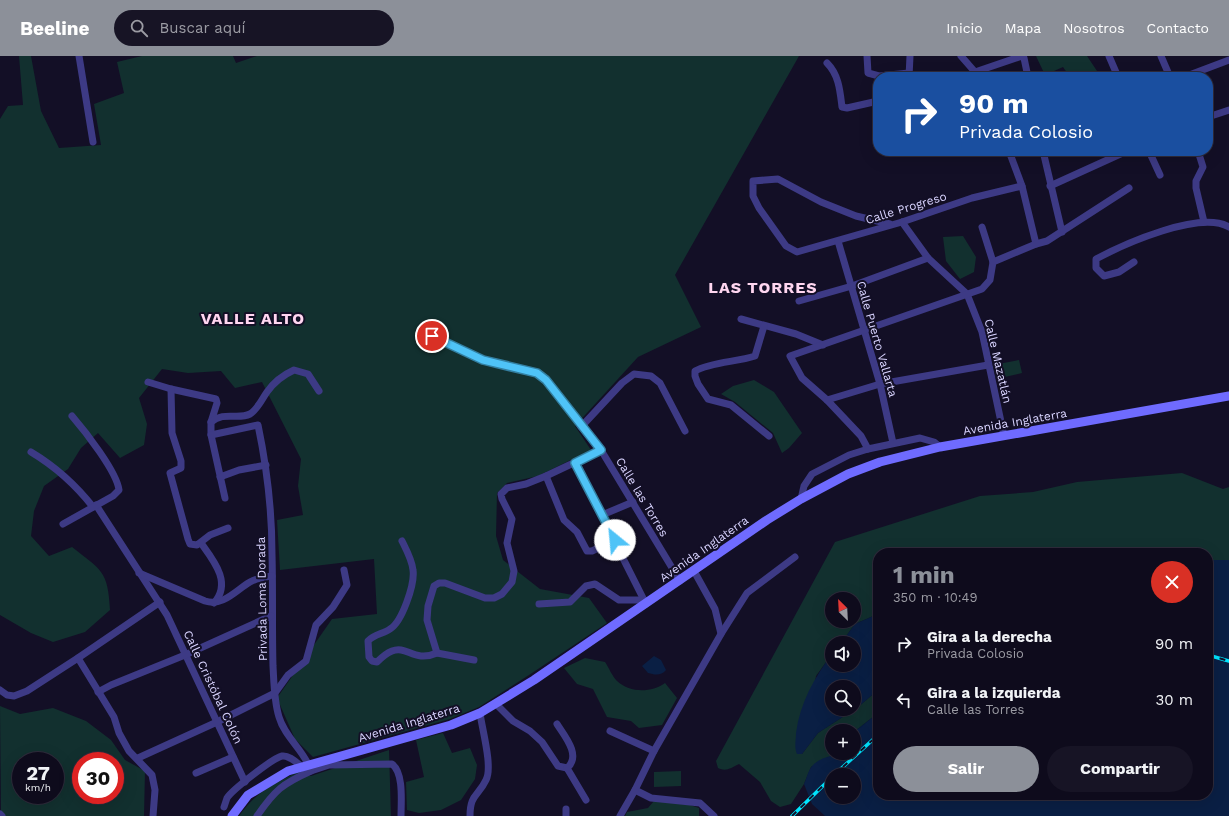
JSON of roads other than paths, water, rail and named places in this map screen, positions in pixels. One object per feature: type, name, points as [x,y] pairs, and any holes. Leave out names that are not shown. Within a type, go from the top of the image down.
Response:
[{"type":"main road","name":"Avenida Inglaterra","points":[[232,816],[248,795],[269,782],[307,767],[451,725],[480,713],[534,680],[645,602],[680,581],[767,520],[801,498],[848,474],[880,462],[940,448],[1229,396]]},
{"type":"street","points":[[79,56],[93,142]]},
{"type":"street","points":[[867,56],[868,73],[873,74]]},
{"type":"street","points":[[909,72],[910,56]]},
{"type":"street","points":[[961,56],[974,72]]},
{"type":"street","points":[[981,72],[1022,56],[1024,58],[1027,72]]},
{"type":"street","points":[[1109,56],[1116,72]]},
{"type":"street","points":[[1162,56],[1168,72]]},
{"type":"street","points":[[1197,72],[1229,60]]},
{"type":"street","points":[[827,64],[833,69],[839,84],[842,107],[847,108],[873,102]]},
{"type":"street","points":[[1213,116],[1229,111]]},
{"type":"street","points":[[1011,156],[1022,186],[1036,244]]},
{"type":"street","points":[[1044,156],[1062,232]]},
{"type":"street","points":[[1050,186],[1116,156]]},
{"type":"street","points":[[1151,156],[1160,175]]},
{"type":"street","points":[[1200,156],[1203,167],[1196,181],[1196,188],[1204,222]]},
{"type":"street","name":"Calle Progreso","points":[[890,224],[856,216],[821,202],[778,179],[753,181],[753,196],[759,208],[786,246],[797,252],[838,241],[890,224],[902,222],[972,198],[1022,186]]},
{"type":"street","points":[[993,262],[1047,241],[1129,188]]},
{"type":"street","name":"Calle Mazatlán","points":[[902,222],[928,258],[967,294],[982,332],[1004,436]]},
{"type":"street","points":[[1134,262],[1119,272],[1104,276],[1096,268],[1096,259],[1111,251],[1175,226],[1204,222],[1222,223],[1229,227]]},
{"type":"street","points":[[868,449],[861,436],[827,400],[802,378],[790,356],[823,345],[865,328],[982,289],[990,280],[993,262],[982,227]]},
{"type":"street","name":"Calle Puerto Vallarta","points":[[838,241],[865,328],[880,384],[893,443]]},
{"type":"street","points":[[799,301],[852,286],[928,258]]},
{"type":"street","points":[[741,319],[796,334],[823,345]]},
{"type":"street","points":[[764,326],[755,356],[701,368],[695,371],[695,376],[708,399],[732,405],[769,436]]},
{"type":"street","name":"Calle las Torres","points":[[432,336],[483,360],[537,373],[546,380],[581,427],[601,450],[680,581]]},
{"type":"street","points":[[827,400],[880,384],[988,365]]},
{"type":"street","points":[[211,422],[214,419],[228,415],[243,416],[250,414],[258,406],[277,380],[294,370],[308,374],[319,391]]},
{"type":"street","points":[[581,427],[622,383],[634,374],[651,376],[660,383],[685,431]]},
{"type":"street","points":[[148,382],[171,389],[216,399],[217,403],[211,422],[211,435],[225,498]]},
{"type":"street","points":[[171,389],[172,433],[181,461],[181,468],[170,473],[190,544],[201,543],[210,535],[228,528]]},
{"type":"street","points":[[63,524],[113,496],[119,490],[118,483],[86,433],[72,416]]},
{"type":"street","name":"Privada Loma Dorada","points":[[211,435],[258,425],[266,465],[272,523],[271,616],[275,693],[279,718],[290,740],[307,767]]},
{"type":"street","points":[[801,498],[804,486],[812,474],[849,455],[893,443],[920,438],[934,442],[940,448]]},
{"type":"street","points":[[437,653],[427,620],[434,586],[439,583],[445,583],[485,598],[494,598],[502,594],[512,582],[514,571],[507,543],[512,519],[501,494],[507,488],[526,484],[546,476],[601,450]]},
{"type":"street","name":"Calle Cristóbal Colón","points":[[31,452],[64,475],[94,506],[160,602],[186,654],[245,782]]},
{"type":"street","points":[[575,463],[645,602]]},
{"type":"street","points":[[220,477],[239,470],[266,465]]},
{"type":"street","points":[[546,476],[564,520],[577,532],[587,550],[592,551],[615,540]]},
{"type":"street","points":[[602,515],[633,502]]},
{"type":"street","points":[[402,542],[410,556],[413,572],[409,595],[400,620],[390,629],[372,637],[368,641],[369,656],[372,661],[376,662],[392,650],[402,649],[420,657],[428,657],[437,653],[474,660]]},
{"type":"street","points":[[201,543],[214,560],[221,575],[223,588],[219,598],[214,603]]},
{"type":"street","points":[[620,816],[635,790],[654,751],[721,634],[747,593],[795,557]]},
{"type":"street","points":[[138,758],[217,722],[275,693],[288,675],[306,661],[316,625],[333,607],[346,585],[344,570]]},
{"type":"street","points":[[694,571],[715,609],[721,634]]},
{"type":"street","points":[[139,573],[214,603],[229,597],[257,579],[272,576]]},
{"type":"street","points":[[539,604],[570,602],[586,586],[595,584],[619,600],[645,602]]},
{"type":"street","points":[[0,690],[7,695],[14,696],[26,691],[78,658],[160,602]]},
{"type":"street","points":[[98,692],[271,616]]},
{"type":"street","points":[[78,658],[114,717],[119,732],[129,751],[138,758],[152,775],[155,790],[153,816]]},
{"type":"street","points":[[496,704],[513,721],[530,731],[542,742],[558,766],[567,768],[586,800]]},
{"type":"street","points":[[470,816],[472,798],[486,780],[489,769],[480,713]]},
{"type":"street","points":[[557,724],[571,746],[573,756],[571,764],[567,768]]},
{"type":"street","points":[[610,731],[654,751]]},
{"type":"street","points":[[224,807],[227,798],[273,759],[283,756],[307,767]]},
{"type":"street","points":[[196,773],[233,757]]},
{"type":"street","points":[[258,816],[269,799],[280,787],[307,767],[328,765],[392,764],[398,770],[401,792],[401,816]]},
{"type":"street","points":[[635,790],[651,798],[700,803],[714,816]]},
{"type":"water","points":[[1213,560],[1229,560],[1229,816],[825,816],[812,804],[804,784],[813,765],[824,758],[825,760],[861,760],[861,726],[873,717],[873,800],[1213,800]]},
{"type":"water","points":[[873,616],[873,694],[861,704],[861,680],[825,680],[825,716],[844,716],[832,724],[825,724],[825,728],[818,733],[802,754],[797,754],[795,746],[798,722],[804,701],[825,664],[825,672],[861,672],[861,636],[846,636],[852,628],[861,628],[861,621]]},
{"type":"water","points":[[654,656],[661,660],[666,670],[655,675],[648,673],[642,666]]},
{"type":"railway","points":[[1213,656],[1229,661]]},
{"type":"railway","points":[[842,768],[873,740]]},
{"type":"railway","points":[[792,816],[825,784]]},
{"type":"district","name":"LAS TORRES","points":[[763,287]]},
{"type":"district","name":"VALLE ALTO","points":[[253,318]]}]
